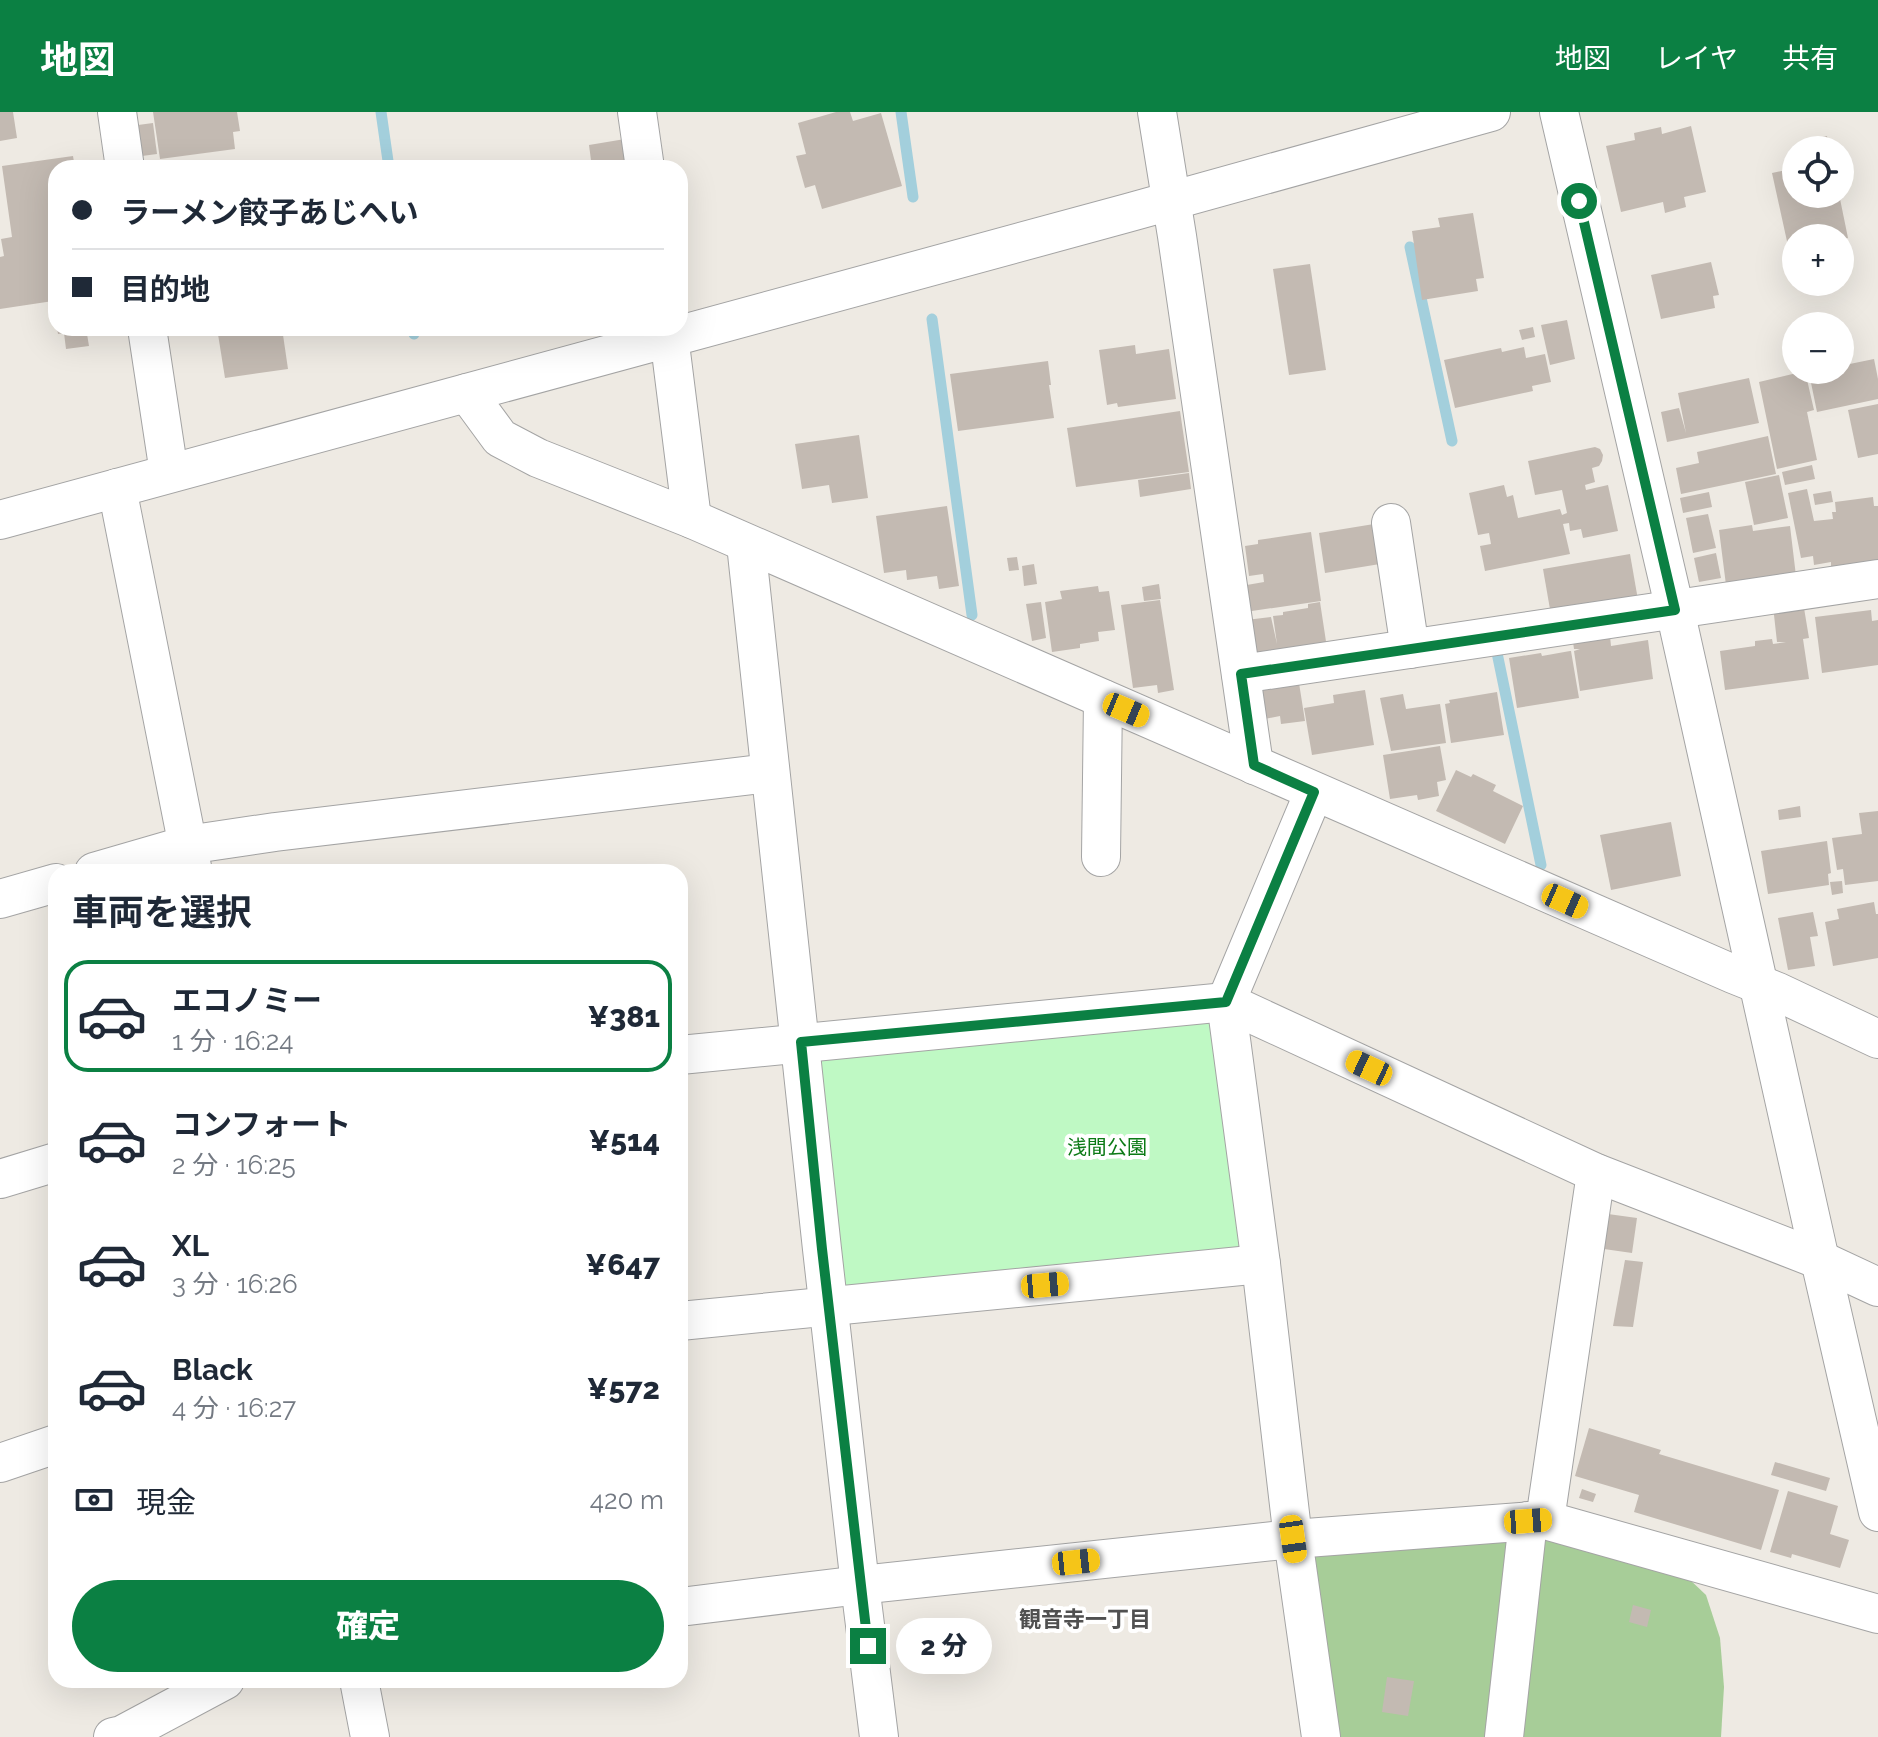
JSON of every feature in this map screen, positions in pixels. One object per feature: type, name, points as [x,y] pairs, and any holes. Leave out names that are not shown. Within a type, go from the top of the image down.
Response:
[{"type":"street","points":[[117,112],[124,160]]},
{"type":"street","points":[[637,112],[644,160]]},
{"type":"street","points":[[1157,112],[1254,765]]},
{"type":"street","points":[[688,327],[1171,202],[1491,112]]},
{"type":"street","points":[[1559,112],[1675,610],[1878,1512]]},
{"type":"street","points":[[148,336],[169,473]]},
{"type":"street","points":[[0,520],[467,393],[656,336]]},
{"type":"street","points":[[669,336],[692,519]]},
{"type":"street","points":[[467,393],[500,438],[538,458],[692,519],[1878,1039]]},
{"type":"street","points":[[117,488],[190,859]]},
{"type":"street","points":[[1391,523],[1410,649]]},
{"type":"street","points":[[746,544],[879,1737]]},
{"type":"street","points":[[1241,674],[1878,579]]},
{"type":"street","points":[[1101,857],[1103,699]]},
{"type":"street","points":[[153,864],[190,859],[275,832],[770,773]]},
{"type":"street","points":[[1314,792],[1226,1002],[1321,1737]]},
{"type":"street","points":[[0,899],[48,885]]},
{"type":"street","points":[[688,1054],[1226,1002],[1596,1173],[1820,1260],[1878,1287]]},
{"type":"street","points":[[0,1179],[48,1164]]},
{"type":"street","points":[[1504,1737],[1596,1173]]},
{"type":"street","points":[[688,1320],[1261,1264]]},
{"type":"street","points":[[0,1463],[48,1447]]},
{"type":"street","points":[[688,1606],[1293,1539],[1537,1521],[1878,1614]]},
{"type":"street","points":[[119,1736],[210,1688]]},
{"type":"street","points":[[361,1688],[370,1737]]},
{"type":"green space","name":"浅間公園","points":[[1219,1013],[1250,1257],[839,1294],[813,1052]]},
{"type":"green space","points":[[1554,1538],[1687,1577],[1706,1595],[1720,1638],[1724,1687],[1721,1737],[1333,1737],[1312,1558],[1325,1551]]},
{"type":"building","points":[[0,112],[13,112],[17,138],[0,141]]},
{"type":"building","points":[[153,112],[237,112],[240,131],[233,132],[235,149],[160,159]]},
{"type":"building","points":[[836,112],[850,112],[853,121],[881,113],[902,186],[822,209],[815,185],[805,188],[796,156],[806,154],[798,123]]},
{"type":"building","points":[[153,123],[157,154],[142,156],[138,125]]},
{"type":"building","points":[[1691,126],[1706,192],[1684,197],[1686,207],[1665,213],[1663,202],[1621,212],[1606,146],[1635,140],[1634,133],[1661,127],[1662,134]]},
{"type":"building","points":[[625,139],[629,160],[591,160],[589,145]]},
{"type":"building","points":[[73,156],[74,160],[48,160],[48,302],[0,309],[0,257],[4,256],[1,239],[12,237],[2,166]]},
{"type":"building","points":[[1782,171],[1782,208],[1842,208],[1845,224],[1783,224],[1772,173]]},
{"type":"building","points":[[1473,213],[1484,278],[1476,279],[1478,291],[1422,300],[1412,231],[1440,227],[1438,218]]},
{"type":"building","points":[[1711,262],[1719,295],[1713,296],[1715,308],[1661,319],[1651,275]]},
{"type":"building","points":[[1310,264],[1326,370],[1289,375],[1273,269]]},
{"type":"building","points":[[1567,320],[1575,359],[1550,365],[1541,325]]},
{"type":"building","points":[[1533,327],[1535,337],[1522,340],[1519,330]]},
{"type":"building","points":[[64,336],[87,336],[89,346],[66,349]]},
{"type":"building","points":[[218,336],[283,336],[288,369],[225,378]]},
{"type":"building","points":[[1135,345],[1136,354],[1169,349],[1176,399],[1118,407],[1117,403],[1107,405],[1099,350]]},
{"type":"building","points":[[1524,347],[1526,358],[1545,354],[1551,382],[1532,386],[1533,391],[1455,408],[1444,360],[1501,348],[1502,352]]},
{"type":"building","points":[[1874,359],[1878,399],[1817,412],[1811,384],[1854,384],[1854,363]]},
{"type":"building","points":[[1048,361],[1054,418],[958,431],[950,374]]},
{"type":"building","points":[[1782,376],[1782,384],[1808,384],[1814,410],[1807,412],[1817,460],[1777,469],[1759,382]]},
{"type":"building","points":[[1749,378],[1759,423],[1667,442],[1661,412],[1679,408],[1686,433],[1678,393]]},
{"type":"building","points":[[1878,404],[1878,454],[1858,458],[1848,410]]},
{"type":"building","points":[[1180,411],[1189,472],[1076,487],[1067,428]]},
{"type":"building","points":[[859,435],[868,498],[832,503],[829,485],[802,489],[795,444]]},
{"type":"building","points":[[1768,436],[1776,474],[1681,494],[1676,468],[1699,463],[1697,452]]},
{"type":"building","points":[[1595,447],[1603,455],[1602,461],[1592,468],[1595,482],[1585,485],[1586,490],[1608,485],[1618,531],[1583,538],[1581,529],[1570,531],[1569,523],[1563,524],[1570,554],[1485,571],[1480,546],[1491,544],[1489,533],[1478,535],[1469,493],[1504,485],[1507,497],[1513,495],[1518,518],[1560,509],[1562,515],[1567,513],[1562,490],[1535,495],[1528,461]]},
{"type":"building","points":[[1812,465],[1815,479],[1785,485],[1782,472]]},
{"type":"building","points":[[1189,473],[1191,489],[1140,497],[1138,480]]},
{"type":"building","points":[[1779,475],[1788,518],[1754,525],[1745,482]]},
{"type":"building","points":[[1807,489],[1814,521],[1833,519],[1835,502],[1873,497],[1874,506],[1878,506],[1878,561],[1831,567],[1831,562],[1814,565],[1813,556],[1801,558],[1788,493]]},
{"type":"building","points":[[1831,491],[1833,502],[1815,505],[1813,494]]},
{"type":"building","points":[[1709,492],[1712,507],[1683,513],[1680,498]]},
{"type":"building","points":[[947,506],[959,586],[939,589],[937,576],[907,580],[906,570],[884,573],[876,516]]},
{"type":"building","points":[[1708,514],[1716,548],[1693,553],[1686,518]]},
{"type":"building","points":[[1374,524],[1380,564],[1325,573],[1319,533]]},
{"type":"building","points":[[1752,525],[1753,531],[1790,526],[1796,576],[1726,585],[1719,530]]},
{"type":"building","points":[[1311,532],[1321,601],[1245,612],[1241,586],[1264,582],[1263,574],[1249,576],[1245,546],[1258,544],[1258,540]]},
{"type":"building","points":[[1716,553],[1721,578],[1699,582],[1694,558]]},
{"type":"building","points":[[1630,554],[1638,600],[1551,615],[1543,569]]},
{"type":"building","points":[[1017,557],[1019,570],[1009,571],[1007,558]]},
{"type":"building","points":[[1034,564],[1037,584],[1024,586],[1022,566]]},
{"type":"building","points":[[1159,584],[1161,599],[1144,601],[1142,587]]},
{"type":"building","points":[[1098,586],[1099,592],[1109,591],[1115,630],[1098,632],[1099,641],[1080,644],[1080,648],[1052,652],[1045,602],[1062,599],[1060,591]]},
{"type":"building","points":[[1160,600],[1174,690],[1158,693],[1157,685],[1133,688],[1121,605]]},
{"type":"building","points":[[1041,602],[1046,638],[1032,641],[1026,604]]},
{"type":"building","points":[[1320,602],[1327,648],[1251,654],[1246,620],[1271,617],[1277,644],[1273,616]]},
{"type":"building","points":[[1803,602],[1809,638],[1803,639],[1809,679],[1725,690],[1720,651],[1755,646],[1755,641],[1772,639],[1773,644],[1786,642],[1777,642],[1773,606]]},
{"type":"building","points":[[1871,610],[1872,621],[1878,620],[1878,665],[1822,673],[1815,617]]},
{"type":"building","points":[[1610,636],[1611,646],[1648,640],[1653,679],[1580,691],[1574,651],[1580,649],[1574,649],[1573,642]]},
{"type":"building","points":[[1571,651],[1579,698],[1517,708],[1509,658]]},
{"type":"building","points":[[1299,683],[1305,721],[1281,724],[1280,716],[1260,720],[1256,689]]},
{"type":"building","points":[[1365,690],[1374,745],[1312,755],[1304,708],[1334,703],[1333,695]]},
{"type":"building","points":[[1497,692],[1504,735],[1451,743],[1445,704],[1450,703],[1449,700]]},
{"type":"building","points":[[1403,694],[1406,709],[1440,704],[1446,743],[1391,751],[1380,698]]},
{"type":"building","points":[[1440,746],[1446,780],[1437,782],[1439,796],[1418,800],[1417,795],[1390,799],[1383,755]]},
{"type":"building","points":[[1456,770],[1496,785],[1493,791],[1523,806],[1505,844],[1436,811]]},
{"type":"building","points":[[1800,806],[1801,817],[1779,820],[1778,810]]},
{"type":"building","points":[[1878,811],[1878,881],[1845,885],[1843,869],[1837,870],[1832,838],[1862,834],[1859,813]]},
{"type":"building","points":[[1671,822],[1681,876],[1611,890],[1600,835]]},
{"type":"building","points":[[1827,841],[1831,873],[1828,874],[1829,885],[1768,894],[1761,851]]},
{"type":"building","points":[[1842,881],[1843,893],[1832,895],[1830,882]]},
{"type":"building","points":[[1874,902],[1878,914],[1878,958],[1833,966],[1825,922],[1839,919],[1837,909]]},
{"type":"building","points":[[1813,912],[1818,936],[1810,937],[1815,966],[1788,970],[1778,918]]},
{"type":"building","points":[[1608,1214],[1637,1218],[1632,1253],[1604,1249]]},
{"type":"building","points":[[1625,1260],[1643,1262],[1633,1327],[1613,1326]]},
{"type":"building","points":[[1589,1428],[1661,1450],[1659,1454],[1779,1490],[1761,1550],[1634,1512],[1639,1495],[1575,1476]]},
{"type":"building","points":[[1775,1462],[1830,1478],[1826,1491],[1771,1475]]},
{"type":"building","points":[[1582,1489],[1596,1494],[1593,1502],[1579,1498]]},
{"type":"building","points":[[1788,1491],[1838,1506],[1830,1534],[1849,1540],[1840,1568],[1792,1554],[1791,1558],[1770,1552]]},
{"type":"building","points":[[1633,1605],[1651,1610],[1647,1627],[1629,1622]]},
{"type":"building","points":[[1387,1677],[1414,1681],[1408,1716],[1382,1712]]},
{"type":"waterway","points":[[381,112],[388,160]]},
{"type":"waterway","points":[[901,112],[913,197]]},
{"type":"waterway","points":[[1410,247],[1452,441]]},
{"type":"waterway","points":[[932,319],[972,615]]},
{"type":"waterway","points":[[1496,648],[1541,865]]},
{"type":"district","name":"観音寺一丁目","points":[[1085,1619]]},
{"type":"route","points":[[868,1646],[801,1042],[1226,1002],[1314,792],[1254,765],[1241,674],[1675,610],[1579,201]]}]
